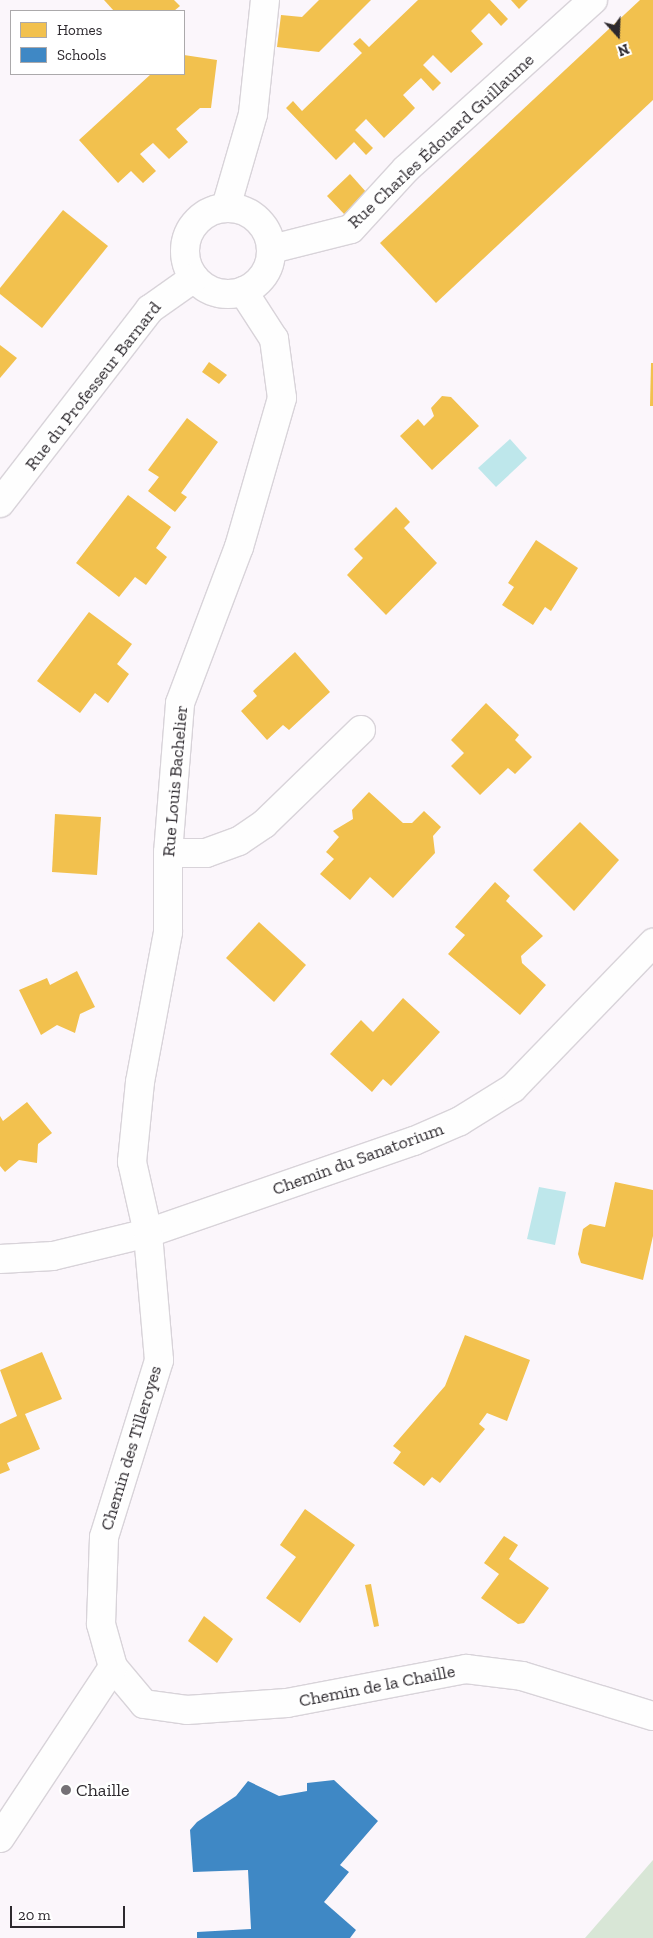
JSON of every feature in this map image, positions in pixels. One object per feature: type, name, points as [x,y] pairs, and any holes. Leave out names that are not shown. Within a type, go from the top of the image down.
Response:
[{"type":"street","points":[[226,207],[253,114],[265,0]]},
{"type":"street","name":"Rue Charles Édouard Guillaume","points":[[272,249],[351,229],[406,169],[593,0]]},
{"type":"street","points":[[226,207],[252,214],[262,224],[272,249],[264,274],[244,291],[217,292],[194,278],[188,266],[186,240],[201,217],[226,207]]},
{"type":"street","name":"Rue du Professeur Barnard","points":[[0,503],[150,309],[194,278]]},
{"type":"street","name":"Rue Louis Bachelier","points":[[148,1233],[132,1162],[140,1082],[168,932],[168,853],[180,703],[240,547],[282,398],[274,339],[244,291]]},
{"type":"street","points":[[168,853],[206,853],[239,841],[264,824],[361,730]]},
{"type":"street","name":"Chemin du Sanatorium","points":[[0,1259],[53,1256],[148,1233],[414,1141],[483,1108],[541,1062],[653,943]]},
{"type":"street","name":"Chemin des Tilleroyes","points":[[113,1667],[101,1624],[104,1537],[159,1360],[148,1233]]},
{"type":"street","points":[[0,1838],[113,1667]]},
{"type":"street","name":"Chemin de la Chaille","points":[[113,1667],[144,1704],[187,1710],[287,1703],[466,1669],[522,1676],[653,1716]]},
{"type":"green space","points":[[653,1860],[653,1938],[585,1938]]},
{"type":"water","points":[[510,439],[527,458],[496,487],[478,468]]},
{"type":"water","points":[[539,1187],[566,1192],[555,1245],[527,1239]]},
{"type":"building: Homes","points":[[104,0],[174,0],[180,6],[175,10],[113,10]]},
{"type":"building: Homes","points":[[319,0],[371,0],[319,52],[277,47],[281,15],[302,17]]},
{"type":"building: Homes","points":[[418,0],[490,0],[508,19],[501,26],[489,13],[471,31],[483,44],[451,73],[433,55],[423,65],[441,83],[433,91],[421,78],[403,95],[415,108],[406,117],[384,138],[366,119],[355,130],[373,148],[366,155],[354,142],[336,160],[286,108],[293,101],[302,111],[362,53],[353,44],[360,38],[369,47]]},
{"type":"building: Homes","points":[[511,0],[528,0],[519,9]]},
{"type":"building: Homes","points":[[640,0],[653,0],[653,100],[436,303],[380,243]]},
{"type":"building: Homes","points":[[185,55],[217,60],[211,108],[200,108],[176,129],[188,142],[169,159],[153,143],[140,154],[156,171],[143,183],[131,171],[118,183],[79,140],[150,75],[185,75]]},
{"type":"building: Homes","points":[[350,174],[367,193],[345,215],[327,196]]},
{"type":"building: Homes","points":[[63,210],[108,246],[42,328],[0,294],[0,288]]},
{"type":"building: Homes","points":[[0,345],[17,358],[0,378]]},
{"type":"building: Homes","points":[[209,362],[227,375],[219,384],[202,372]]},
{"type":"building: Homes","points":[[651,363],[653,363],[653,406],[650,406]]},
{"type":"building: Homes","points":[[442,396],[451,397],[479,426],[432,470],[400,436],[418,419],[424,426],[434,416],[431,408]]},
{"type":"building: Homes","points":[[187,418],[218,442],[181,493],[187,497],[175,512],[148,491],[159,477],[148,470]]},
{"type":"building: Homes","points":[[128,495],[171,527],[156,548],[167,557],[146,585],[135,577],[119,597],[76,563]]},
{"type":"building: Homes","points":[[396,507],[410,522],[404,528],[437,563],[386,615],[347,575],[363,558],[354,549]]},
{"type":"building: Homes","points":[[536,540],[578,568],[551,611],[545,607],[533,625],[502,605],[514,587],[508,583]]},
{"type":"building: Homes","points":[[89,612],[132,644],[117,664],[129,674],[108,703],[95,693],[80,713],[37,681]]},
{"type":"building: Homes","points":[[295,652],[330,692],[289,730],[283,725],[267,740],[241,711],[257,696],[253,691]]},
{"type":"building: Homes","points":[[486,703],[519,735],[515,740],[532,757],[515,774],[508,768],[480,795],[451,766],[464,753],[451,740]]},
{"type":"building: Homes","points":[[369,792],[403,823],[412,823],[424,811],[441,827],[433,836],[435,853],[393,898],[370,877],[350,900],[320,874],[334,859],[326,852],[339,837],[333,831],[353,819],[352,810]]},
{"type":"building: Homes","points":[[55,814],[101,817],[97,875],[52,872]]},
{"type":"building: Homes","points":[[580,822],[619,860],[574,911],[533,870]]},
{"type":"building: Homes","points":[[495,882],[510,896],[506,901],[543,936],[521,956],[522,963],[546,985],[520,1015],[448,954],[465,935],[455,927]]},
{"type":"building: Homes","points":[[259,922],[306,965],[274,1002],[226,958]]},
{"type":"building: Homes","points":[[77,971],[95,1007],[80,1014],[75,1033],[57,1025],[41,1035],[19,990],[47,978],[50,985]]},
{"type":"building: Homes","points":[[403,998],[440,1032],[391,1086],[383,1079],[372,1092],[330,1054],[361,1020],[373,1032]]},
{"type":"building: Homes","points":[[27,1102],[52,1133],[38,1144],[37,1163],[19,1160],[5,1172],[0,1166],[0,1116],[3,1121]]},
{"type":"building: Homes","points":[[615,1182],[653,1190],[653,1236],[643,1280],[581,1263],[578,1254],[583,1229],[590,1224],[605,1227]]},
{"type":"building: Homes","points":[[465,1335],[530,1360],[507,1421],[487,1413],[479,1424],[485,1429],[440,1483],[432,1477],[424,1486],[393,1463],[401,1452],[393,1446],[445,1386]]},
{"type":"building: Homes","points":[[42,1352],[62,1399],[25,1414],[40,1449],[7,1463],[10,1470],[0,1474],[0,1424],[17,1416],[0,1370]]},
{"type":"building: Homes","points":[[305,1509],[355,1545],[300,1623],[266,1598],[296,1557],[280,1545]]},
{"type":"building: Homes","points":[[504,1536],[518,1545],[509,1559],[549,1588],[524,1623],[518,1624],[481,1598],[499,1574],[484,1563]]},
{"type":"building: Homes","points":[[371,1584],[379,1626],[374,1627],[365,1585]]},
{"type":"building: Homes","points":[[204,1616],[233,1639],[217,1663],[188,1641]]},
{"type":"building: Schools","points":[[334,1780],[378,1821],[340,1865],[349,1872],[324,1902],[356,1930],[350,1938],[197,1938],[197,1932],[251,1929],[248,1870],[193,1872],[190,1830],[197,1822],[236,1796],[248,1781],[279,1796],[307,1791],[307,1783]]},
{"type":"place","name":"Chaille","points":[[66,1790]]}]
